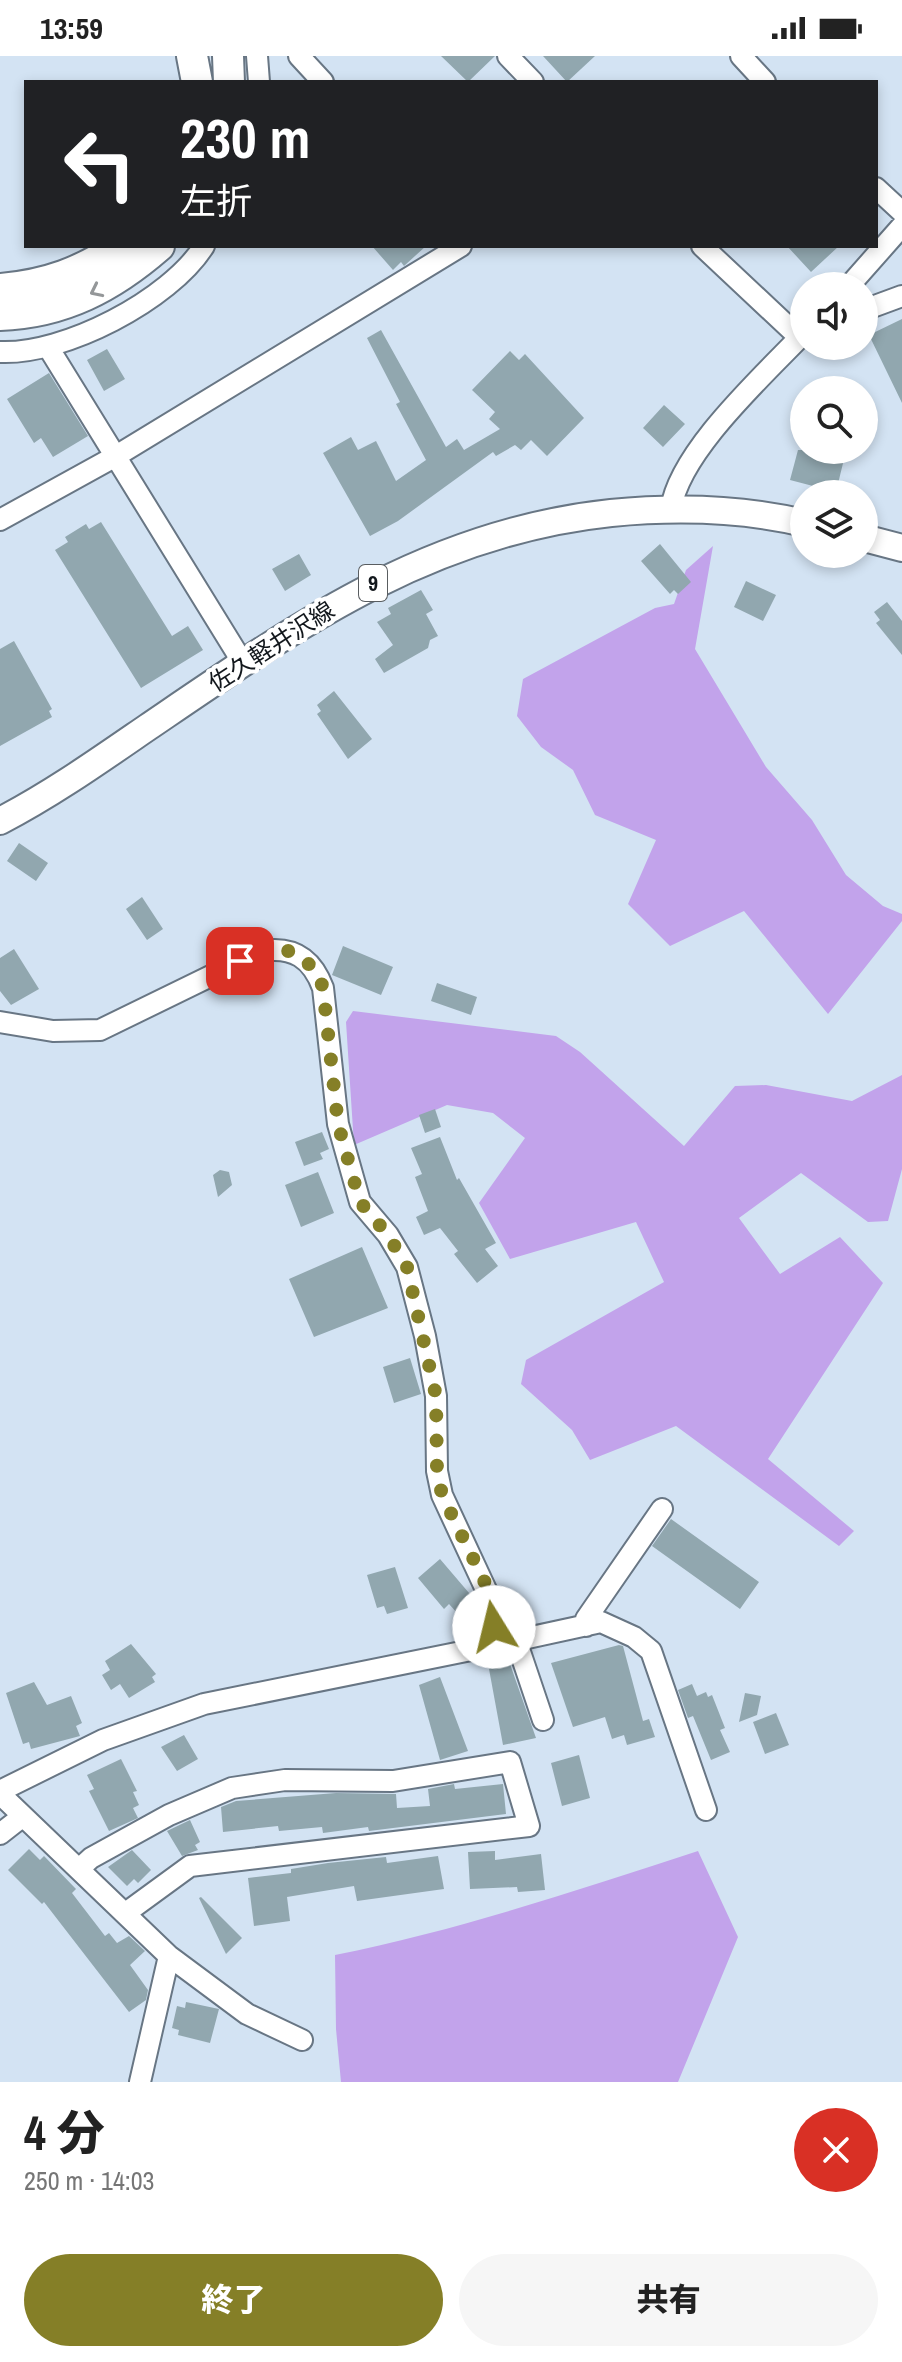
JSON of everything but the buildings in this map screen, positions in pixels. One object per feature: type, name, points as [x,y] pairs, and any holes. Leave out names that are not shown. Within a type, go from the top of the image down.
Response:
[{"type":"highway","points":[[192,56],[197,80]]},
{"type":"highway","points":[[228,56],[229,80]]},
{"type":"highway","points":[[0,289],[61,279],[92,265],[118,248]]},
{"type":"highway","points":[[0,315],[51,309],[80,299],[110,284],[156,248]]},
{"type":"main road","name":"佐久軽井沢線","points":[[0,821],[59,788],[243,663],[350,596],[461,545],[512,529],[582,516],[671,509],[741,513],[790,521]]},
{"type":"main road","points":[[878,542],[902,548]]},
{"type":"street","points":[[257,56],[259,80]]},
{"type":"street","points":[[299,56],[321,80]]},
{"type":"street","points":[[508,56],[531,80]]},
{"type":"street","points":[[741,56],[763,80]]},
{"type":"street","points":[[878,190],[902,212]]},
{"type":"street","points":[[861,272],[902,226]]},
{"type":"street","points":[[0,352],[48,347],[117,318],[158,292],[197,258],[203,248]]},
{"type":"street","points":[[0,520],[116,456],[458,248]]},
{"type":"street","points":[[704,248],[790,324]]},
{"type":"street","points":[[878,305],[902,296]]},
{"type":"street","points":[[48,347],[243,663]]},
{"type":"street","points":[[671,509],[679,477],[696,452],[790,348]]},
{"type":"street","points":[[0,1022],[53,1031],[100,1030],[262,951],[293,951],[317,971],[323,988],[338,1124],[360,1202],[388,1235],[407,1267],[436,1396],[437,1471],[442,1495],[495,1609],[494,1627],[481,1648]]},
{"type":"street","points":[[586,1626],[586,1619],[662,1509]]},
{"type":"street","points":[[302,2040],[247,2014],[169,1956],[0,1792],[103,1740],[204,1704],[517,1643],[601,1622],[634,1637],[651,1651],[706,1810]]},
{"type":"street","points":[[517,1643],[543,1720]]},
{"type":"street","points":[[79,1869],[91,1858],[169,1815],[232,1788],[285,1780],[393,1781],[510,1762],[529,1826],[190,1866],[127,1912]]},
{"type":"street","points":[[0,1834],[23,1816]]},
{"type":"street","points":[[140,2082],[169,1956]]},
{"type":"shaded area","points":[[713,546],[695,649],[766,767],[812,820],[846,875],[883,906],[902,914],[902,921],[828,1014],[744,911],[670,946],[628,904],[656,840],[595,815],[573,770],[541,747],[517,716],[523,679],[655,608],[674,604],[686,570]]},
{"type":"shaded area","points":[[353,1011],[556,1036],[580,1052],[684,1146],[735,1086],[766,1085],[852,1101],[902,1075],[902,1169],[888,1221],[868,1222],[801,1173],[739,1218],[780,1274],[840,1237],[883,1283],[768,1459],[854,1531],[839,1546],[676,1426],[590,1460],[572,1430],[521,1384],[526,1360],[664,1282],[636,1222],[510,1259],[479,1203],[525,1138],[493,1113],[447,1105],[354,1145],[346,1022]]},
{"type":"shaded area","points":[[698,1851],[738,1937],[678,2082],[341,2082],[336,2029],[335,1955],[473,1921]]},
{"type":"route","points":[[240,961],[262,951],[293,951],[317,971],[323,988],[338,1124],[360,1202],[388,1235],[407,1267],[425,1336],[436,1396],[437,1471],[442,1495],[491,1595],[495,1609],[494,1627]]}]
